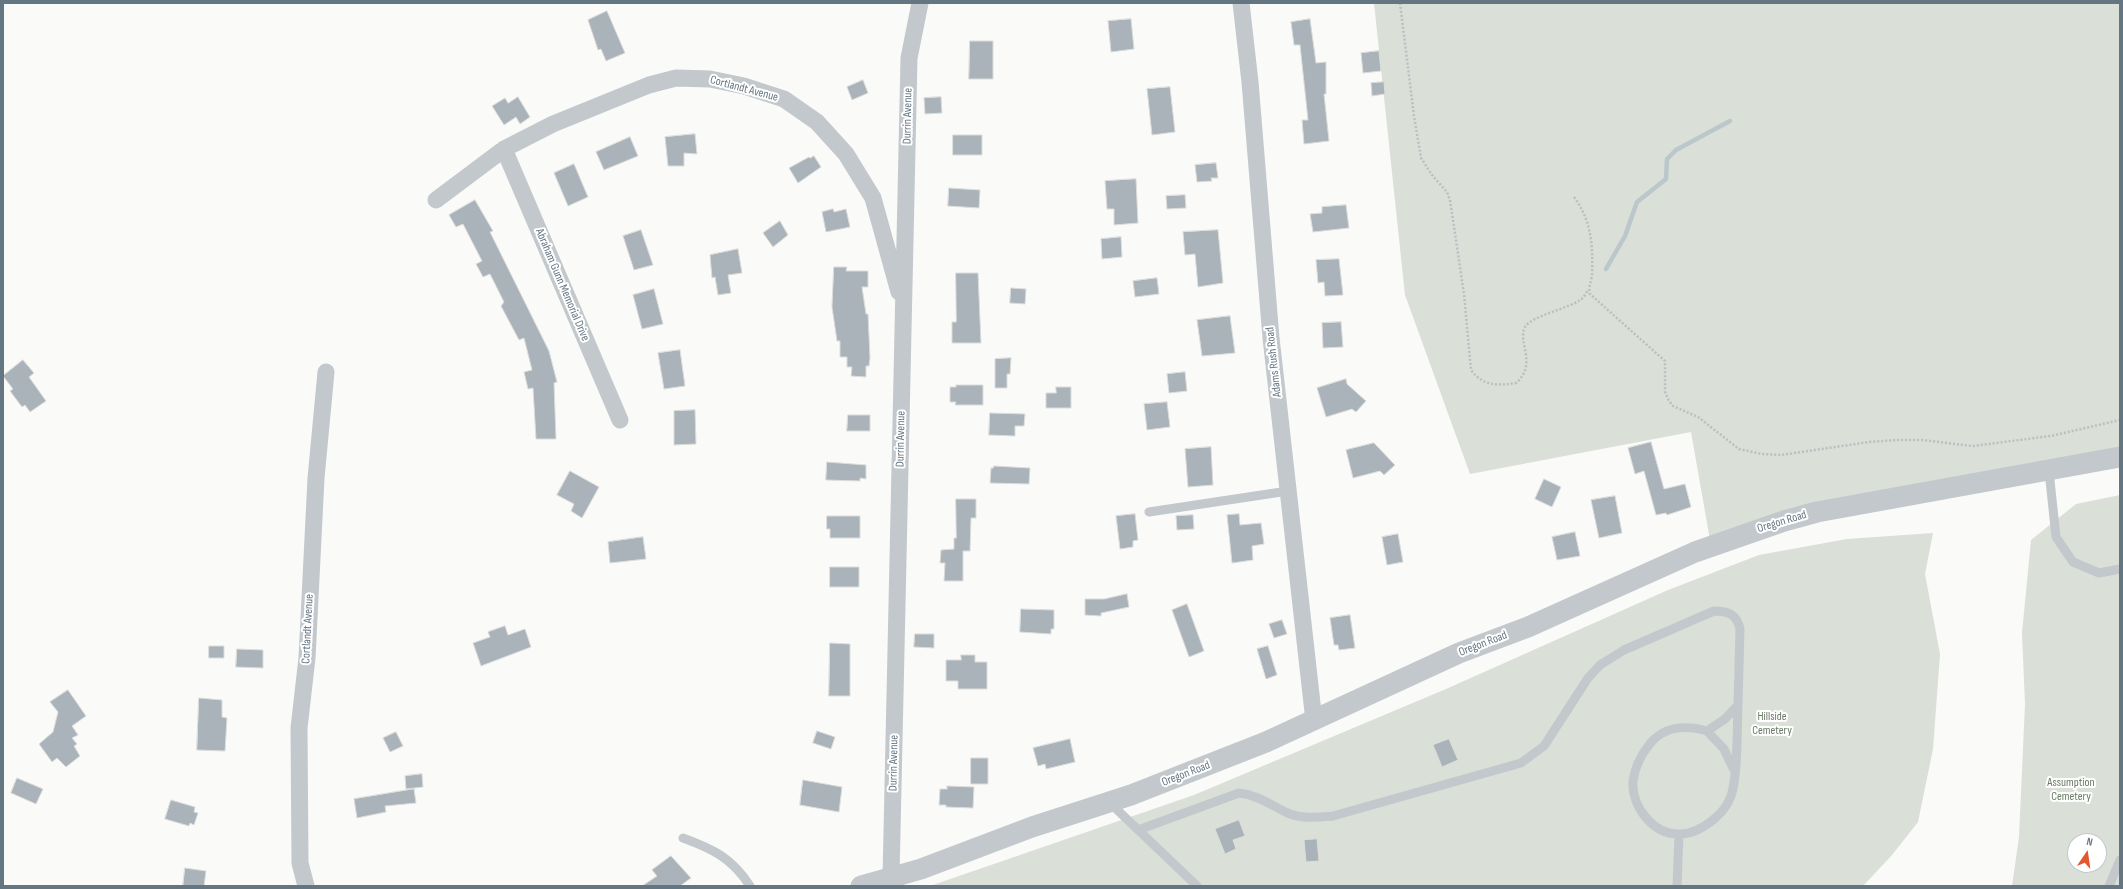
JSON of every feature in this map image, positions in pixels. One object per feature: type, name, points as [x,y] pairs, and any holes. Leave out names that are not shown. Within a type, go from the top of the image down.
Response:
[{"type":"street","name":"Durrin Avenue","points":[[891,877],[909,58],[920,3]]},
{"type":"street","name":"Adams Rush Road","points":[[1241,3],[1250,82],[1271,338],[1314,721]]},
{"type":"street","name":"Cortlandt Avenue","points":[[436,200],[504,149],[561,121],[648,85],[676,78],[710,79],[744,86],[784,99],[817,122],[846,154],[873,198],[904,312]]},
{"type":"street","name":"Abraham Gunn Memorial Drive","points":[[504,149],[620,420]]},
{"type":"street","name":"Cortlandt Avenue","points":[[306,886],[300,863],[299,728],[307,658],[316,478],[326,372]]},
{"type":"street","name":"Oregon Road","points":[[861,886],[921,869],[1032,827],[1109,802],[1266,742],[1459,653],[1528,627],[1695,552],[1784,520],[1818,512],[2120,457]]},
{"type":"lane","points":[[2049,471],[2056,537],[2073,562],[2099,573],[2120,569]]},
{"type":"lane","points":[[1149,512],[1288,492]]},
{"type":"lane","points":[[1138,830],[1239,793],[1251,794],[1291,815],[1310,818],[1333,816],[1521,764],[1544,746],[1588,678],[1600,665],[1624,650],[1714,611],[1723,611],[1732,614],[1738,620],[1740,630],[1738,705],[1734,773],[1731,795],[1723,812],[1696,832],[1679,834],[1662,830],[1646,819],[1634,796],[1633,781],[1637,767],[1644,752],[1652,741],[1663,732],[1680,726],[1693,727],[1707,731],[1724,749],[1734,773]]},
{"type":"lane","points":[[1707,731],[1725,719],[1738,705]]},
{"type":"lane","points":[[1109,802],[1197,886]]},
{"type":"lane","points":[[1677,886],[1679,834]]},
{"type":"lane","points":[[682,838],[709,847],[740,870],[750,886]]},
{"type":"lane","points":[[2109,886],[2120,860]]},
{"type":"path","points":[[1400,3],[1414,116],[1421,158],[1432,175],[1447,192],[1450,200],[1463,287],[1471,370],[1477,379],[1484,383],[1492,384],[1516,383],[1522,377],[1526,363],[1523,335],[1525,328],[1533,320],[1580,300],[1589,290]]},
{"type":"path","points":[[1574,197],[1583,212],[1590,231],[1592,266],[1589,290],[1590,294],[1665,361],[1665,392],[1673,406],[1698,417],[1738,449],[1756,453],[1781,455],[1869,442],[1898,440],[1922,440],[1972,446],[2051,436],[2120,420]]},
{"type":"green space","points":[[1374,3],[2120,3],[2120,455],[1710,540],[1691,432],[1470,474],[1405,295]]},
{"type":"green space","name":"Assumption Cemetery","points":[[2120,495],[2120,886],[2012,886],[2019,837],[2025,704],[2022,633],[2031,540],[2076,504]]},
{"type":"green space","name":"Hillside Cemetery","points":[[1933,533],[1925,574],[1940,654],[1933,749],[1918,822],[1892,855],[1863,886],[930,886],[1194,795],[1446,689],[1668,590],[1759,555],[1847,539]]},
{"type":"building","points":[[607,11],[625,53],[606,61],[601,49],[598,50],[588,20]]},
{"type":"building","points":[[1131,19],[1134,49],[1111,52],[1108,21]]},
{"type":"building","points":[[1310,19],[1316,63],[1326,62],[1326,94],[1324,94],[1329,141],[1304,144],[1302,120],[1308,120],[1300,45],[1294,45],[1291,22]]},
{"type":"building","points":[[970,41],[993,41],[993,79],[969,79]]},
{"type":"building","points":[[1379,51],[1381,71],[1363,73],[1361,53]]},
{"type":"building","points":[[863,80],[868,93],[852,100],[847,87]]},
{"type":"building","points":[[1384,82],[1385,94],[1372,96],[1371,83]]},
{"type":"building","points":[[1170,87],[1175,132],[1152,135],[1147,89]]},
{"type":"building","points":[[518,97],[530,117],[520,124],[516,117],[504,125],[492,106],[505,98],[508,103]]},
{"type":"building","points":[[941,97],[942,113],[925,114],[924,98]]},
{"type":"building","points":[[695,134],[697,154],[684,153],[684,166],[668,166],[665,137]]},
{"type":"building","points":[[953,135],[982,135],[982,155],[953,155]]},
{"type":"building","points":[[630,137],[638,156],[604,170],[596,152]]},
{"type":"building","points":[[814,156],[821,167],[798,183],[789,168],[809,157]]},
{"type":"building","points":[[1216,163],[1218,178],[1211,178],[1212,181],[1197,182],[1195,165]]},
{"type":"building","points":[[574,164],[588,197],[568,206],[554,173]]},
{"type":"building","points":[[1136,179],[1138,223],[1114,225],[1114,209],[1107,209],[1105,181]]},
{"type":"building","points":[[949,188],[980,190],[979,208],[948,206]]},
{"type":"building","points":[[1185,195],[1186,208],[1167,209],[1166,196]]},
{"type":"building","points":[[475,200],[493,231],[490,232],[549,351],[557,382],[554,383],[556,439],[536,439],[533,388],[528,389],[524,372],[532,370],[524,338],[519,340],[501,306],[504,302],[490,274],[483,277],[476,264],[482,261],[463,224],[456,227],[449,215]]},
{"type":"building","points":[[1346,205],[1349,228],[1313,232],[1310,214],[1322,213],[1322,207]]},
{"type":"building","points":[[833,209],[834,212],[846,209],[850,227],[826,232],[822,212]]},
{"type":"building","points":[[780,221],[788,235],[773,247],[763,233]]},
{"type":"building","points":[[641,230],[653,265],[634,270],[623,236]]},
{"type":"building","points":[[1218,230],[1223,283],[1198,287],[1195,254],[1185,255],[1183,232]]},
{"type":"building","points":[[1121,237],[1122,257],[1102,259],[1101,239]]},
{"type":"building","points":[[738,249],[742,273],[728,275],[731,293],[718,295],[715,277],[712,278],[710,255]]},
{"type":"building","points":[[1339,259],[1343,295],[1325,296],[1324,282],[1318,283],[1316,260]]},
{"type":"building","points":[[834,267],[847,267],[846,271],[868,271],[868,287],[862,287],[866,314],[868,314],[870,358],[869,366],[866,366],[866,377],[851,376],[852,367],[847,367],[847,357],[840,357],[840,341],[837,341],[832,307]]},
{"type":"building","points":[[956,273],[978,273],[981,343],[952,343],[952,322],[956,322]]},
{"type":"building","points":[[1157,278],[1159,294],[1135,297],[1133,281]]},
{"type":"building","points":[[1011,288],[1026,289],[1025,304],[1010,303]]},
{"type":"building","points":[[654,289],[663,324],[642,329],[633,295]]},
{"type":"building","points":[[1230,316],[1235,353],[1202,356],[1197,320]]},
{"type":"building","points":[[1341,322],[1343,347],[1323,348],[1322,323]]},
{"type":"building","points":[[680,350],[685,386],[664,389],[658,353]]},
{"type":"building","points":[[1011,358],[1010,374],[1007,374],[1007,388],[995,388],[995,359]]},
{"type":"building","points":[[23,360],[34,373],[29,377],[46,401],[30,412],[25,405],[22,407],[10,391],[13,389],[3,376]]},
{"type":"building","points":[[1185,372],[1187,391],[1169,393],[1167,374]]},
{"type":"building","points":[[1346,379],[1347,384],[1366,401],[1356,412],[1352,409],[1326,417],[1317,388]]},
{"type":"building","points":[[956,385],[983,385],[983,405],[955,405],[956,402],[950,402],[950,387],[956,387]]},
{"type":"building","points":[[1056,387],[1071,387],[1071,408],[1046,408],[1046,393],[1056,393]]},
{"type":"building","points":[[1167,402],[1170,427],[1147,430],[1144,404]]},
{"type":"building","points":[[695,410],[696,444],[674,445],[674,411]]},
{"type":"building","points":[[990,413],[1025,414],[1024,426],[1015,426],[1015,436],[989,435]]},
{"type":"building","points":[[848,415],[870,415],[870,431],[847,431]]},
{"type":"building","points":[[1651,442],[1664,489],[1685,484],[1691,507],[1667,515],[1666,513],[1656,515],[1644,471],[1635,474],[1628,448]]},
{"type":"building","points":[[1374,443],[1395,465],[1384,475],[1380,471],[1353,478],[1346,450]]},
{"type":"building","points":[[1211,447],[1213,485],[1188,487],[1185,449]]},
{"type":"building","points":[[827,462],[866,465],[866,479],[860,478],[860,481],[826,480]]},
{"type":"building","points":[[994,466],[1030,468],[1029,484],[990,483],[991,468]]},
{"type":"building","points":[[570,471],[599,487],[582,518],[571,511],[574,504],[557,495]]},
{"type":"building","points":[[1544,479],[1561,487],[1552,507],[1535,499]]},
{"type":"building","points":[[1615,496],[1622,533],[1599,538],[1591,500]]},
{"type":"building","points":[[956,499],[976,499],[976,518],[971,518],[970,551],[963,551],[963,581],[944,581],[945,563],[940,563],[941,550],[954,549],[954,538],[956,538]]},
{"type":"building","points":[[1135,514],[1138,540],[1133,541],[1133,547],[1120,549],[1116,516]]},
{"type":"building","points":[[1239,514],[1240,525],[1261,523],[1264,544],[1252,546],[1253,560],[1232,563],[1227,515]]},
{"type":"building","points":[[1193,515],[1194,529],[1177,530],[1176,516]]},
{"type":"building","points":[[827,516],[860,516],[860,538],[830,538],[830,529],[827,529]]},
{"type":"building","points":[[1575,532],[1580,556],[1557,560],[1552,537]]},
{"type":"building","points":[[1398,534],[1403,562],[1387,565],[1382,537]]},
{"type":"building","points":[[643,537],[646,559],[610,563],[608,542]]},
{"type":"building","points":[[830,567],[859,567],[859,587],[830,587]]},
{"type":"building","points":[[1127,594],[1129,607],[1101,613],[1101,616],[1085,615],[1085,599],[1104,599]]},
{"type":"building","points":[[1187,604],[1204,651],[1189,657],[1172,610]]},
{"type":"building","points":[[1021,609],[1054,610],[1054,629],[1051,629],[1051,634],[1020,632]]},
{"type":"building","points":[[1350,615],[1355,648],[1339,650],[1338,645],[1334,645],[1330,618]]},
{"type":"building","points":[[1282,620],[1287,634],[1274,638],[1269,624]]},
{"type":"building","points":[[505,626],[508,635],[525,629],[531,647],[481,666],[473,643],[490,637],[488,632]]},
{"type":"building","points":[[915,634],[934,634],[934,648],[914,647]]},
{"type":"building","points":[[830,643],[850,644],[850,696],[829,696]]},
{"type":"building","points":[[209,646],[224,646],[224,658],[209,658]]},
{"type":"building","points":[[1268,646],[1277,675],[1266,679],[1257,649]]},
{"type":"building","points":[[237,649],[263,650],[263,668],[236,667]]},
{"type":"building","points":[[961,655],[975,655],[975,662],[987,662],[987,689],[958,689],[958,681],[946,681],[946,660],[961,660]]},
{"type":"building","points":[[68,690],[86,716],[72,726],[78,735],[72,738],[77,744],[74,746],[80,756],[66,767],[57,758],[52,762],[39,744],[53,732],[58,712],[50,702]]},
{"type":"building","points":[[199,698],[222,700],[222,717],[227,718],[225,751],[197,750]]},
{"type":"building","points":[[817,731],[835,737],[831,749],[813,743]]},
{"type":"building","points":[[396,732],[403,746],[390,752],[383,738]]},
{"type":"building","points":[[1070,739],[1075,762],[1046,769],[1045,764],[1038,766],[1033,748]]},
{"type":"building","points":[[1449,739],[1458,760],[1442,767],[1433,745]]},
{"type":"building","points":[[971,758],[988,758],[988,784],[971,784]]},
{"type":"building","points":[[422,774],[423,787],[406,789],[405,776]]},
{"type":"building","points":[[17,778],[43,789],[36,804],[11,793]]},
{"type":"building","points":[[803,780],[842,787],[839,812],[800,805]]},
{"type":"building","points":[[947,786],[974,787],[973,808],[946,807],[946,805],[939,805],[940,789],[947,789]]},
{"type":"building","points":[[414,789],[416,803],[385,806],[386,812],[357,818],[354,799]]},
{"type":"building","points":[[171,800],[195,807],[194,812],[198,813],[194,825],[190,823],[189,826],[165,819]]},
{"type":"building","points":[[1239,820],[1245,836],[1233,840],[1236,849],[1225,854],[1215,829]]},
{"type":"building","points":[[1317,839],[1319,861],[1306,862],[1304,840]]},
{"type":"building","points":[[671,856],[691,878],[680,886],[642,886],[657,876],[652,870]]},
{"type":"building","points":[[185,868],[206,871],[204,886],[183,886]]},
{"type":"waterway","points":[[1606,269],[1625,236],[1637,202],[1666,179],[1667,159],[1676,150],[1730,121]]}]
